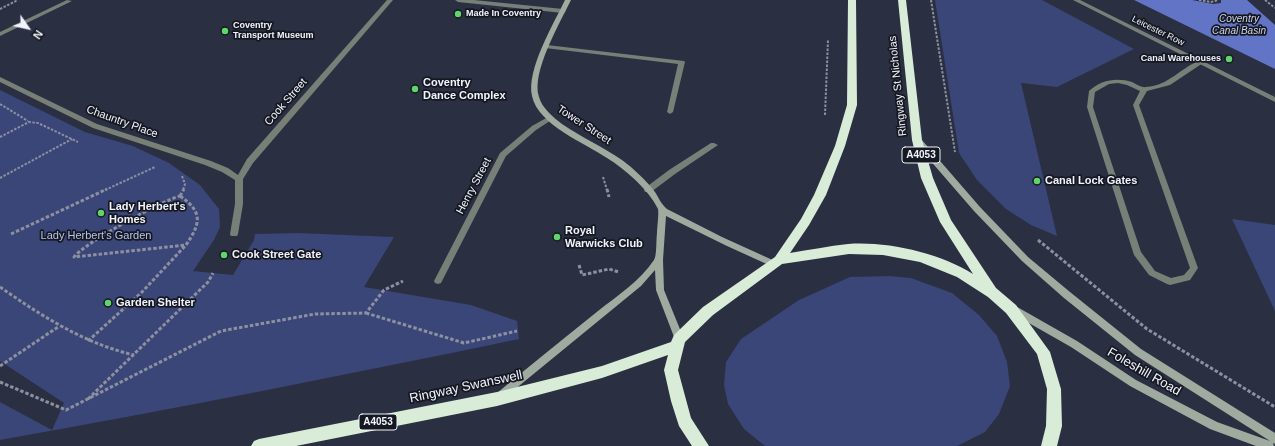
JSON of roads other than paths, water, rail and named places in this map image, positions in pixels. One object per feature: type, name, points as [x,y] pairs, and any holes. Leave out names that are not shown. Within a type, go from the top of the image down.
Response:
[{"type":"highway","name":"A4053","points":[[677,343],[708,311],[777,262],[805,222],[820,195],[840,146],[852,105],[852,0]]},
{"type":"highway","name":"Ringway St Nicholas","points":[[902,0],[917,140],[927,178],[946,222],[993,293]]},
{"type":"highway","name":"A4053","points":[[777,262],[849,249],[883,250],[928,260],[962,273],[993,293],[1011,309],[1043,352],[1054,389],[1054,426],[1049,446]]},
{"type":"highway","name":"Ringway Swanswell","points":[[259,446],[497,398],[602,372],[677,343]]},
{"type":"highway","points":[[677,343],[672,370],[678,401],[684,421],[701,446]]},
{"type":"street","name":"Cook Street","points":[[239,179],[262,145],[390,0]]},
{"type":"street","points":[[458,0],[563,11]]},
{"type":"street","name":"Tower Street","points":[[568,0],[547,46],[533,88],[535,99],[550,119],[620,162],[640,180],[662,209],[714,238],[777,262]]},
{"type":"street","name":"Leicester Row","points":[[1076,0],[1275,100]]},
{"type":"street","points":[[0,34],[69,1]]},
{"type":"street","points":[[547,46],[682,62],[670,112]]},
{"type":"street","points":[[1144,90],[1136,105],[1194,268],[1187,278],[1170,282],[1152,273],[1137,253],[1090,106],[1092,91],[1104,82],[1123,80],[1144,90],[1168,84],[1201,62]]},
{"type":"street","name":"Chauntry Place","points":[[0,79],[95,126],[208,163],[225,170],[239,179]]},
{"type":"street","name":"Henry Street","points":[[438,281],[503,155],[534,128],[550,119]]},
{"type":"street","points":[[917,140],[977,209],[1025,259],[1067,295],[1138,352],[1275,439]]},
{"type":"street","points":[[648,190],[672,172],[714,145]]},
{"type":"street","points":[[234,234],[239,204],[239,179]]},
{"type":"street","points":[[662,209],[659,260],[660,290],[677,343]]},
{"type":"street","points":[[497,398],[638,284],[659,260]]},
{"type":"street","name":"Foleshill Road","points":[[1011,309],[1074,344],[1133,383],[1214,426],[1269,446]]},
{"type":"water","name":"Coventry Canal Basin","points":[[1134,0],[1192,0],[1213,4],[1221,3],[1221,0],[1247,0],[1275,25],[1275,69]]},
{"type":"place","name":"Made In Coventry","points":[[458,14]]},
{"type":"place","name":"Coventry Transport Museum","points":[[225,31]]},
{"type":"place","name":"Canal Warehouses","points":[[1229,59]]},
{"type":"place","name":"Coventry Dance Complex","points":[[415,89]]},
{"type":"place","name":"Canal Lock Gates","points":[[1037,181]]},
{"type":"place","name":"Lady Herbert's Homes","points":[[101,213]]},
{"type":"place","name":"Royal Warwicks Club","points":[[557,237]]},
{"type":"place","name":"Cook Street Gate","points":[[224,255]]},
{"type":"place","name":"Garden Shelter","points":[[108,303]]},
{"type":"park label","name":"Lady Herbert's Garden","points":[[96,236]]}]
